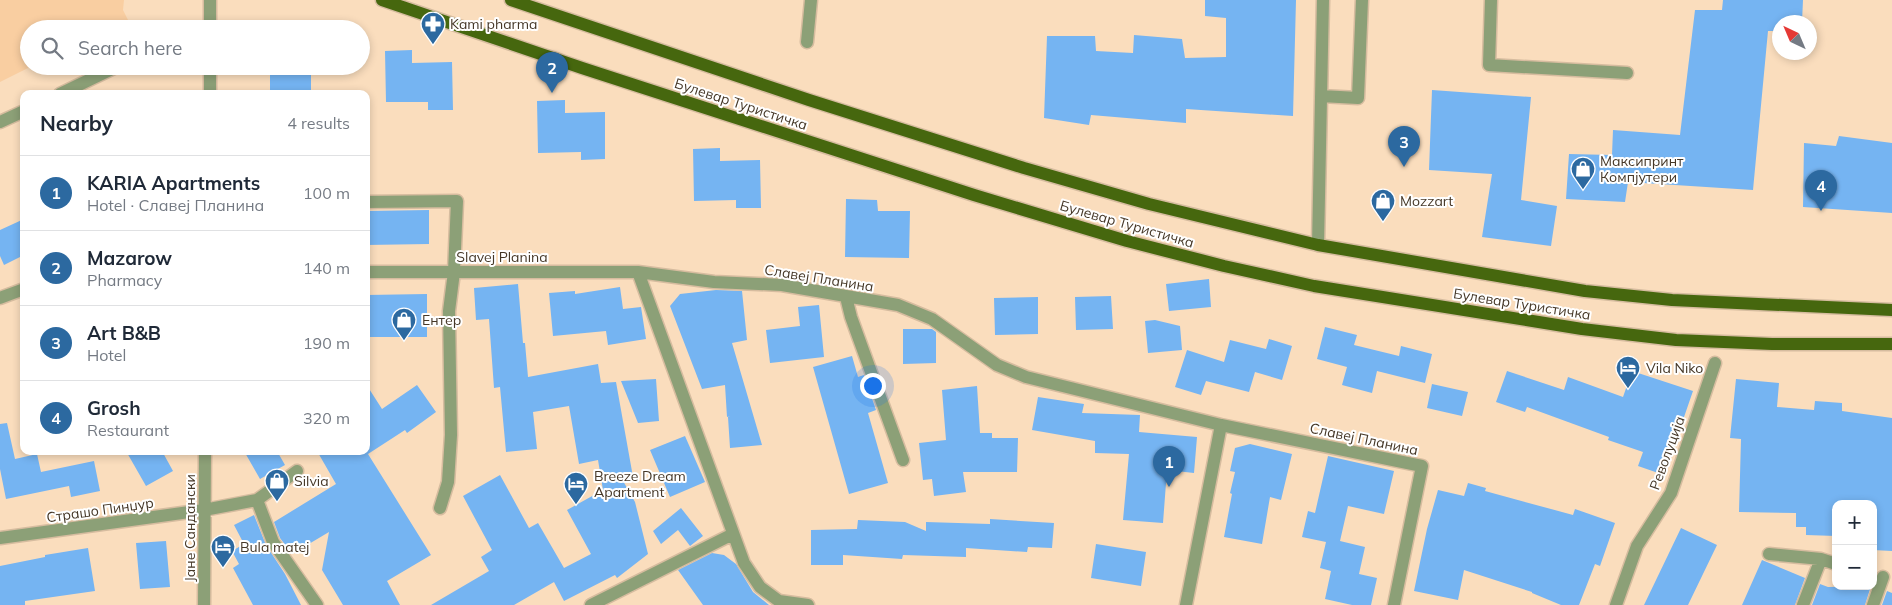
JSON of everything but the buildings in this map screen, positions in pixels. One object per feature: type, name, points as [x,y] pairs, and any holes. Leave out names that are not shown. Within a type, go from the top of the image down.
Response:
[{"type":"main road","name":"Булевар Туристичка","points":[[382,0],[582,68],[974,195],[1127,241],[1224,266],[1314,286],[1582,330],[1676,340],[1772,344],[1892,344]]},
{"type":"main road","name":"Булевар Туристичка","points":[[511,0],[809,100],[1024,168],[1149,204],[1318,245],[1585,291],[1672,300],[1892,310]]},
{"type":"street","points":[[210,0],[210,20]]},
{"type":"street","points":[[807,42],[811,0]]},
{"type":"street","points":[[1318,245],[1323,0]]},
{"type":"street","points":[[1321,96],[1358,98],[1362,0]]},
{"type":"street","points":[[1491,0],[1489,65],[1627,73]]},
{"type":"street","points":[[68,90],[99,75]]},
{"type":"street","points":[[210,75],[210,90]]},
{"type":"street","points":[[0,122],[20,113]]},
{"type":"street","points":[[370,202],[457,201],[454,272],[449,311],[451,435],[448,482],[440,508]]},
{"type":"street","name":"Slavej Planina","points":[[370,272],[638,272]]},
{"type":"street","points":[[638,272],[744,563],[760,587],[779,601],[808,605]]},
{"type":"street","name":"Славеј Планина","points":[[638,272],[714,282],[782,285],[898,305],[932,319],[997,365],[1026,377],[1221,425],[1422,466],[1394,605]]},
{"type":"street","points":[[0,298],[20,290]]},
{"type":"street","points":[[846,296],[851,317],[903,460]]},
{"type":"street","name":"Револуција","points":[[1616,605],[1637,546],[1671,493],[1715,363]]},
{"type":"street","points":[[1186,605],[1221,425]]},
{"type":"street","name":"Јане Сандански","points":[[204,605],[205,455]]},
{"type":"street","points":[[204,510],[257,500],[297,471]]},
{"type":"street","points":[[257,500],[274,542],[317,605]]},
{"type":"street","name":"Страшо Пинџур","points":[[0,538],[204,510]]},
{"type":"street","points":[[591,605],[733,534]]},
{"type":"street","points":[[1769,554],[1821,559],[1832,563]]},
{"type":"street","points":[[1803,605],[1821,559]]},
{"type":"street","points":[[1873,605],[1883,577]]},
{"type":"shaded area","points":[[0,0],[124,0],[123,10],[128,20],[20,20],[20,72],[0,82]]},
{"type":"place","name":"Kami pharma","points":[[433,45]]},
{"type":"place","name":"Mazarow","points":[[552,93]]},
{"type":"place","name":"Art B&B","points":[[1404,167]]},
{"type":"place","name":"Максипринт Компјутери","points":[[1583,190]]},
{"type":"place","name":"Grosh","points":[[1821,211]]},
{"type":"place","name":"Mozzart","points":[[1383,222]]},
{"type":"place","name":"Ентер","points":[[404,341]]},
{"type":"place","name":"Vila Niko","points":[[1628,389]]},
{"type":"place","name":"KARIA Apartments","points":[[1169,487]]},
{"type":"place","name":"Silvia","points":[[277,502]]},
{"type":"place","name":"Breeze Dream Apartment","points":[[576,505]]},
{"type":"place","name":"Bula matej","points":[[223,568]]}]
